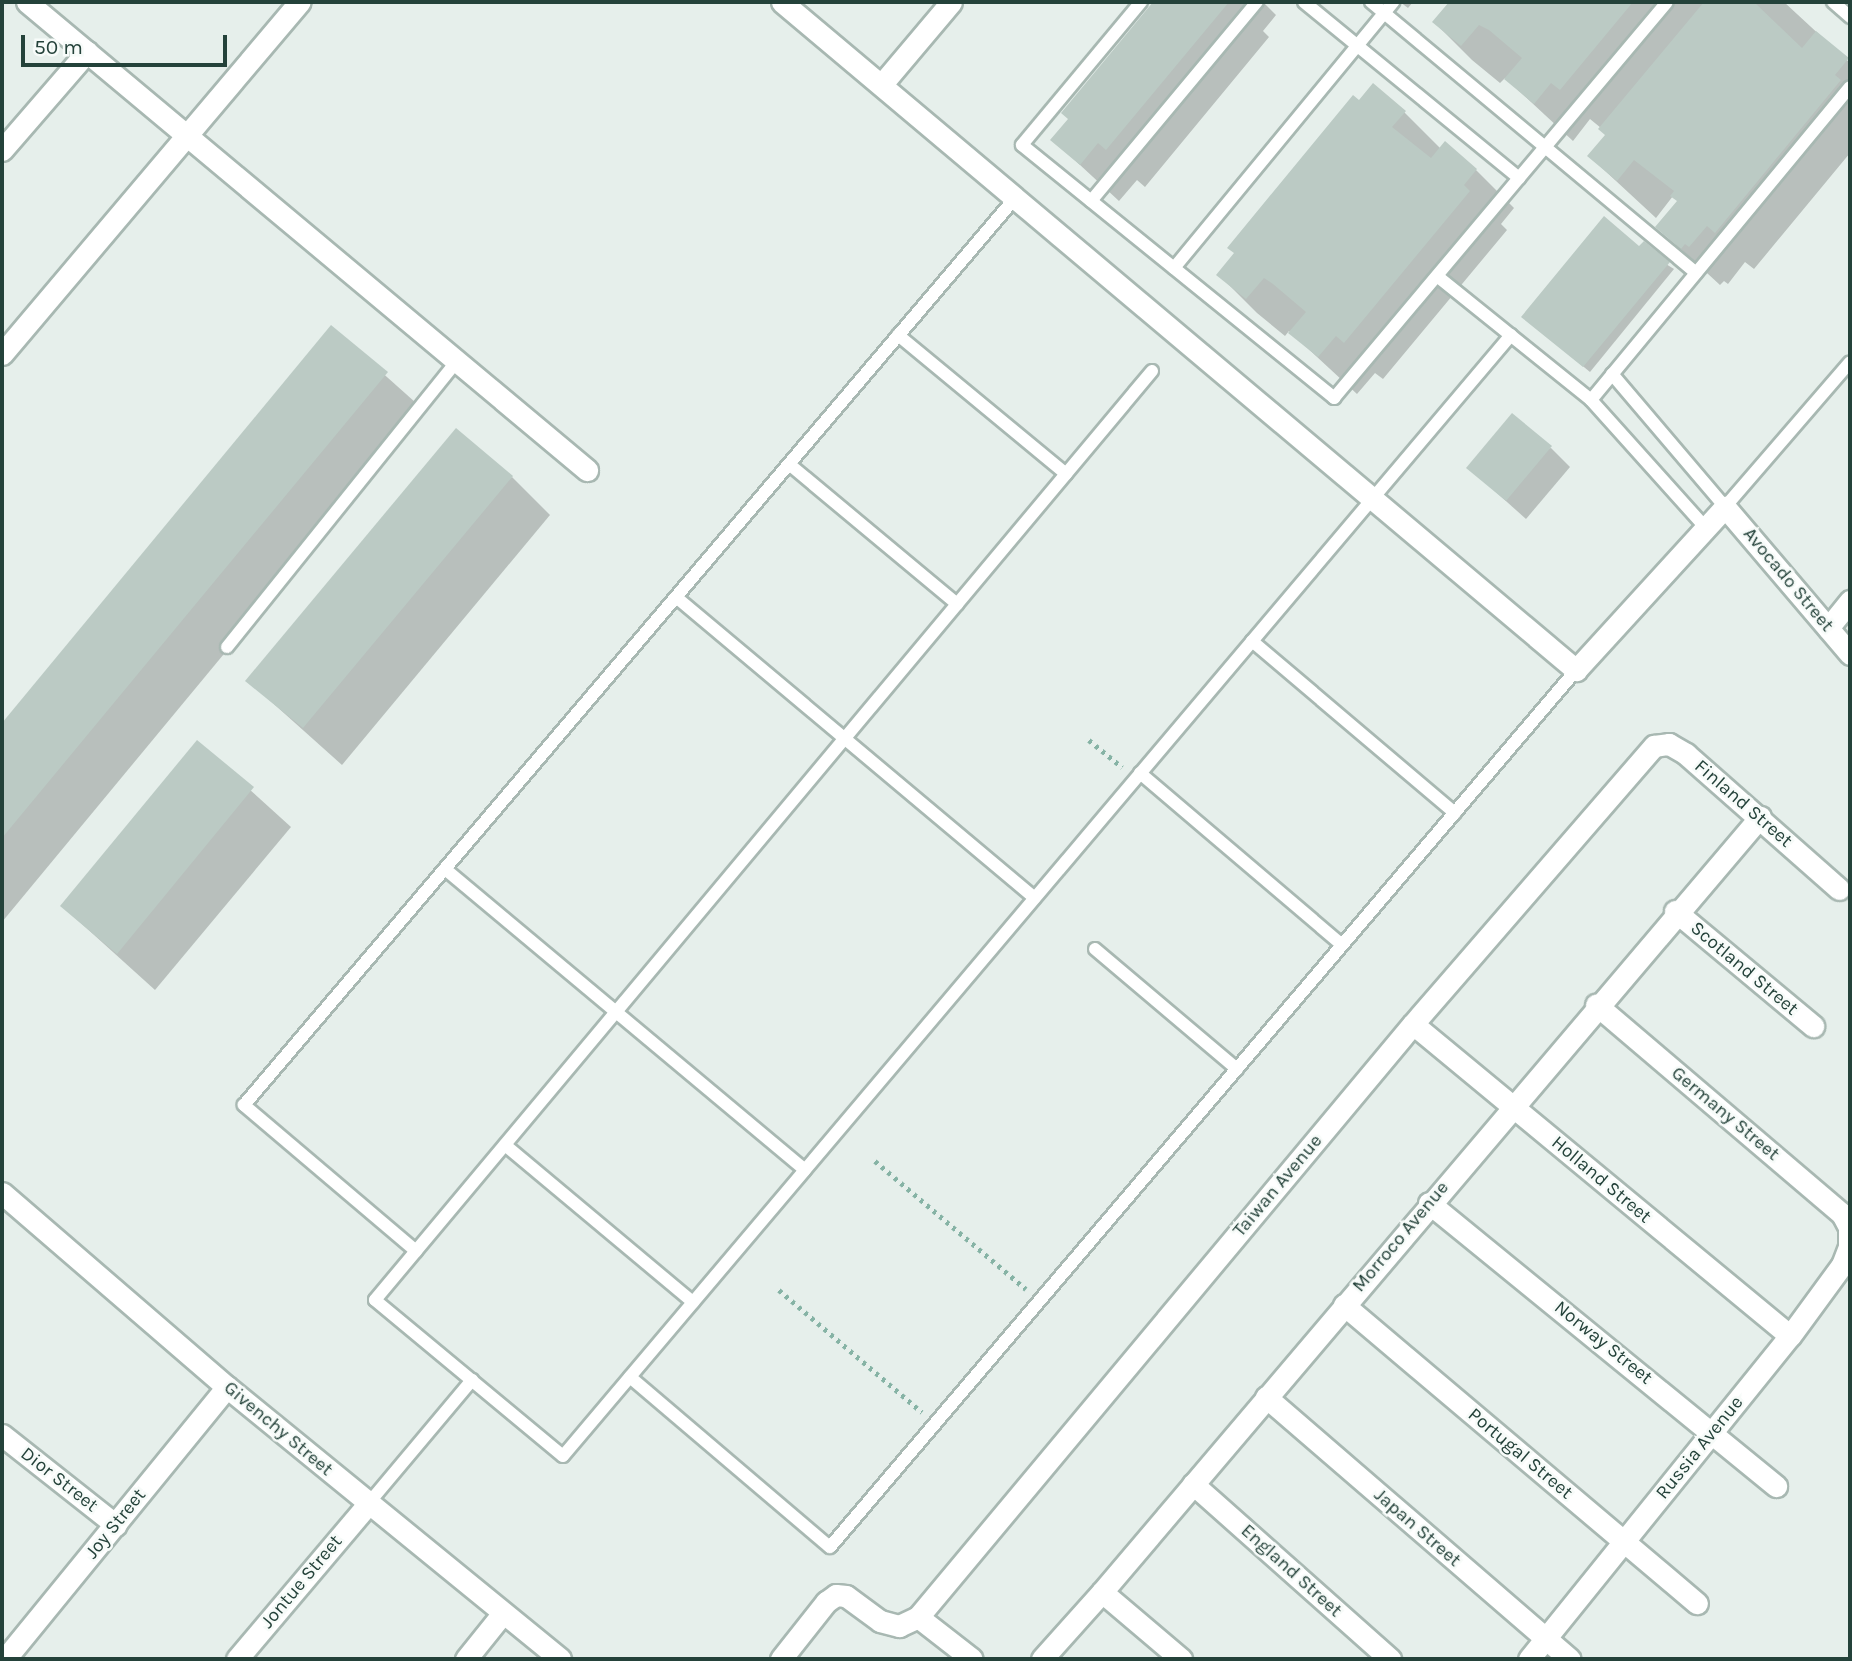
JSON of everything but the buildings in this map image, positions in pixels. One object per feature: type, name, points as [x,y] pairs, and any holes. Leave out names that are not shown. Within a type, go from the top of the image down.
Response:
[{"type":"street","points":[[27,2],[587,470]]},
{"type":"street","points":[[2,354],[299,2]]},
{"type":"street","points":[[782,2],[1576,670],[1725,507]]},
{"type":"street","points":[[882,84],[951,2]]},
{"type":"street","points":[[2,150],[86,52]]},
{"type":"street","name":"Avocado Street","points":[[1725,507],[1850,654]]},
{"type":"street","points":[[1828,628],[1850,600]]},
{"type":"street","name":"Finland Street","points":[[1642,758],[1654,746],[1669,744],[1760,817],[1839,890]]},
{"type":"street","name":"Taiwan Avenue","points":[[918,1617],[1413,1024],[1642,758]]},
{"type":"street","name":"Morroco Avenue","points":[[1042,1659],[1102,1592],[1675,911],[1760,817]]},
{"type":"street","name":"Scotland Street","points":[[1675,911],[1813,1026]]},
{"type":"street","name":"Germany Street","points":[[1596,1005],[1842,1214],[1849,1227]]},
{"type":"street","name":"Holland Street","points":[[1413,1024],[1790,1336]]},
{"type":"street","name":"Givenchy Street","points":[[2,1193],[227,1387],[561,1659]]},
{"type":"street","name":"Norway Street","points":[[1429,1203],[1776,1486]]},
{"type":"street","name":"Russia Avenue","points":[[1529,1659],[1790,1336],[1842,1265],[1849,1247],[1849,1227]]},
{"type":"street","name":"Portugal Street","points":[[1344,1305],[1697,1603]]},
{"type":"street","name":"Joy Street","points":[[4,1659],[227,1387]]},
{"type":"street","name":"Japan Street","points":[[1266,1397],[1569,1659]]},
{"type":"street","name":"Dior Street","points":[[2,1435],[116,1525]]},
{"type":"street","name":"England Street","points":[[1193,1484],[1390,1659]]},
{"type":"street","name":"Jontue Street","points":[[237,1659],[368,1504]]},
{"type":"street","points":[[1102,1592],[1181,1659]]},
{"type":"street","points":[[781,1659],[825,1602],[836,1595],[846,1596],[880,1621],[900,1626],[918,1617],[972,1659]]},
{"type":"street","points":[[466,1659],[503,1614]]},
{"type":"lane","points":[[1141,2],[1022,145],[1334,398],[1667,2]]},
{"type":"lane","points":[[1091,201],[1257,2]]},
{"type":"lane","points":[[1304,2],[1519,178]]},
{"type":"lane","points":[[1371,2],[1696,273]]},
{"type":"lane","points":[[1174,268],[1393,2]]},
{"type":"lane","points":[[1833,2],[1850,16]]},
{"type":"lane","points":[[1591,400],[1850,87]]},
{"type":"lane","points":[[416,1251],[244,1105],[1015,198]]},
{"type":"lane","points":[[1437,276],[1591,400],[1706,528]]},
{"type":"lane","points":[[898,335],[1066,474]]},
{"type":"lane","points":[[1152,371],[375,1300],[563,1456],[1511,335]]},
{"type":"lane","points":[[227,647],[458,360]]},
{"type":"lane","points":[[1612,374],[1725,507],[1850,362]]},
{"type":"lane","points":[[789,464],[957,604]]},
{"type":"lane","points":[[676,597],[1035,898]]},
{"type":"lane","points":[[1252,641],[1455,813]]},
{"type":"lane","points":[[630,1377],[830,1547],[1576,670]]},
{"type":"lane","points":[[1138,776],[1342,945]]},
{"type":"lane","points":[[445,869],[805,1170]]},
{"type":"lane","points":[[1095,949],[1237,1069]]},
{"type":"lane","points":[[505,1145],[693,1302]]},
{"type":"lane","points":[[368,1504],[472,1380]]},
{"type":"path","points":[[1089,740],[1138,776]]},
{"type":"path","points":[[875,1161],[1040,1301]]},
{"type":"path","points":[[779,1290],[936,1424]]}]
